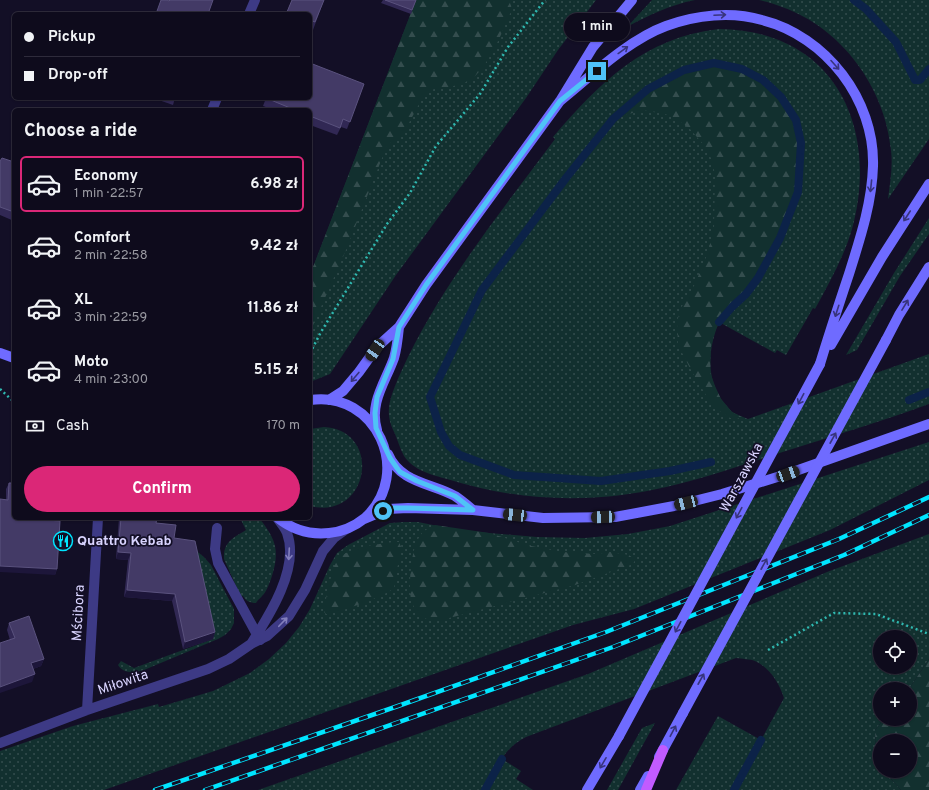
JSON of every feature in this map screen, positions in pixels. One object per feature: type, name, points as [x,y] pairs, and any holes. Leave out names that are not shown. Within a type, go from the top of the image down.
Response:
[{"type":"main road","points":[[329,400],[343,390],[359,372],[377,347],[399,327],[426,285],[560,101],[592,47],[632,0]]},
{"type":"main road","points":[[560,101],[622,51],[642,37],[665,26],[704,16],[725,15],[762,19],[799,36],[828,57],[840,70],[860,103],[871,138],[873,165],[870,200],[863,228],[820,364]]},
{"type":"main road","name":"Warszawska","points":[[587,790],[619,736],[820,364],[882,257],[929,184]]},
{"type":"main road","points":[[640,790],[899,315],[929,267]]},
{"type":"main road","points":[[399,327],[393,359],[376,402],[375,422],[378,432],[390,458],[400,472],[417,481],[455,496],[473,510]]},
{"type":"main road","points":[[0,353],[12,357]]},
{"type":"main road","points":[[312,400],[329,400],[344,404],[358,411],[378,432]]},
{"type":"main road","points":[[281,520],[296,529],[316,534],[332,533],[348,528],[378,512],[393,508],[473,510],[543,518],[615,517],[674,506],[788,474],[929,424]]},
{"type":"main road","points":[[362,520],[374,508],[385,487],[388,473],[385,447]]},
{"type":"main road","points":[[646,790],[663,750]]},
{"type":"street","points":[[250,12],[255,0]]},
{"type":"street","name":"Mścibora","points":[[87,710],[98,520]]},
{"type":"street","points":[[256,640],[276,602],[285,580],[290,547],[287,534],[279,520]]},
{"type":"street","points":[[217,528],[215,549],[218,563],[256,640]]},
{"type":"street","name":"Miłowita","points":[[0,743],[87,710],[208,669],[229,659],[256,640],[273,632],[289,616],[305,590],[318,560],[326,547],[339,533],[348,528]]},
{"type":"path","points":[[312,349],[387,224],[410,193],[436,146],[480,94],[508,47],[544,0]]},
{"type":"path","points":[[0,388],[12,400]]},
{"type":"path","points":[[768,650],[834,613],[876,614],[929,634]]},
{"type":"green space","points":[[416,0],[596,0],[558,50],[526,98],[396,275],[330,374],[312,381],[312,270]]},
{"type":"green space","points":[[416,0],[509,0],[512,9],[494,50],[480,70],[473,78],[462,84],[429,90],[425,93],[403,134],[386,148],[346,250],[312,327],[312,270]]},
{"type":"green space","points":[[652,0],[695,0],[660,11],[627,27]]},
{"type":"green space","points":[[759,0],[929,0],[929,139],[888,199],[892,156],[887,127],[880,104],[870,83],[857,63],[824,29],[804,17],[779,6]]},
{"type":"green space","points":[[719,29],[759,34],[792,46],[819,66],[839,91],[853,121],[859,155],[859,191],[852,229],[840,260],[815,309],[813,308],[786,355],[777,350],[775,353],[719,322],[712,343],[710,364],[711,375],[719,395],[731,411],[748,419],[929,354],[929,404],[704,477],[652,490],[601,497],[549,498],[497,492],[429,474],[412,465],[404,456],[390,422],[390,402],[397,382],[423,328],[440,299],[496,218],[555,139],[553,137],[570,117],[606,81],[646,52],[668,42],[693,34]]},
{"type":"green space","points":[[714,63],[742,69],[763,80],[781,97],[796,120],[801,143],[798,192],[780,238],[758,278],[746,294],[719,322],[711,346],[710,372],[721,399],[732,412],[742,417],[737,419],[730,418],[718,410],[709,400],[678,345],[677,322],[681,308],[695,284],[707,255],[714,229],[715,175],[712,160],[704,145],[689,128],[673,117],[642,110],[613,119],[648,89],[684,70]]},
{"type":"green space","points":[[929,218],[929,234],[900,276],[857,350],[846,355],[894,273]]},
{"type":"green space","points":[[324,427],[343,432],[355,443],[361,457],[362,473],[356,488],[346,500],[330,507],[312,506],[312,429]]},
{"type":"green space","points":[[929,442],[929,480],[830,530],[634,609],[573,625],[104,790],[0,790],[0,751],[73,726],[158,704],[159,707],[213,691],[250,673],[269,659],[286,643],[299,627],[310,609],[337,553],[348,545],[390,523],[418,522],[453,529],[537,537],[585,538],[628,534],[670,526]]},
{"type":"green space","points":[[241,520],[260,520],[270,533],[276,554],[271,579],[265,593],[256,603],[248,601],[243,596],[241,597],[224,559],[227,544],[233,538],[246,530]]},
{"type":"green space","points":[[435,525],[489,533],[531,546],[562,552],[596,554],[610,552],[629,555],[635,560],[633,564],[575,585],[434,622],[419,614],[413,605],[410,593],[410,575],[414,549],[419,537],[424,531]]},
{"type":"green space","points":[[929,534],[929,659],[914,682],[873,682],[873,726],[878,726],[875,730],[875,734],[873,734],[873,778],[890,778],[901,790],[676,790],[718,716],[761,740],[784,698],[777,682],[765,668],[755,661],[736,658],[526,737],[518,742],[509,749],[502,759],[521,771],[516,779],[533,790],[258,790],[588,674],[827,572]]},
{"type":"green space","points":[[399,542],[401,547],[394,588],[362,604],[326,614],[324,612],[324,608],[331,578],[334,567],[340,557],[362,547]]},
{"type":"green space","points":[[193,548],[211,565],[234,609],[234,623],[231,629],[218,639],[144,670],[133,672],[123,670],[118,665],[121,661],[134,668],[213,639]]},
{"type":"green space","points":[[929,659],[929,790],[901,790],[890,778],[917,778],[917,734],[875,734],[875,730],[878,726],[917,726],[917,682],[914,682]]},
{"type":"green space","points":[[655,723],[618,790],[607,790],[642,728]]},
{"type":"building","points":[[161,0],[213,0],[209,12],[157,12]]},
{"type":"building","points":[[292,0],[324,0],[315,22],[312,21],[312,12],[287,12]]},
{"type":"building","points":[[385,0],[416,0],[412,10]]},
{"type":"building","points":[[312,64],[364,84],[350,122],[343,119],[340,128],[312,117],[312,108],[290,108],[271,100],[312,100]]},
{"type":"building","points":[[2,158],[12,161],[12,211],[0,207],[0,161]]},
{"type":"building","points":[[9,483],[12,483],[12,520],[60,521],[57,569],[0,566],[0,499],[8,500]]},
{"type":"building","points":[[121,520],[157,520],[156,523],[176,525],[174,538],[195,541],[215,632],[185,642],[175,594],[127,590],[131,553],[118,552]]},
{"type":"building","points":[[29,616],[44,659],[31,663],[35,674],[0,687],[0,643],[15,638],[9,623]]},
{"type":"waterway","points":[[854,0],[866,9],[896,42],[915,80],[920,80],[929,69]]},
{"type":"waterway","points":[[711,462],[670,471],[601,481],[514,475],[460,455],[449,446],[441,432],[430,397],[482,290],[566,178],[613,119],[648,89],[684,70],[714,63],[742,69],[763,80],[781,97],[796,120],[801,143],[798,192],[780,238],[758,278],[746,294],[719,322]]},
{"type":"waterway","points":[[909,400],[929,392]]},
{"type":"waterway","points":[[734,790],[761,740]]},
{"type":"waterway","points":[[485,790],[502,759]]},
{"type":"railway","points":[[155,790],[606,632],[839,539],[929,497]]},
{"type":"railway","points":[[205,790],[613,647],[844,555],[929,515]]},
{"type":"place","name":"Quattro Kebab","points":[[63,541]]},
{"type":"route","points":[[383,511],[393,508],[473,510],[455,496],[417,481],[400,472],[393,464],[376,428],[375,413],[377,397],[396,352],[399,327],[426,285],[560,101],[597,71]]}]
